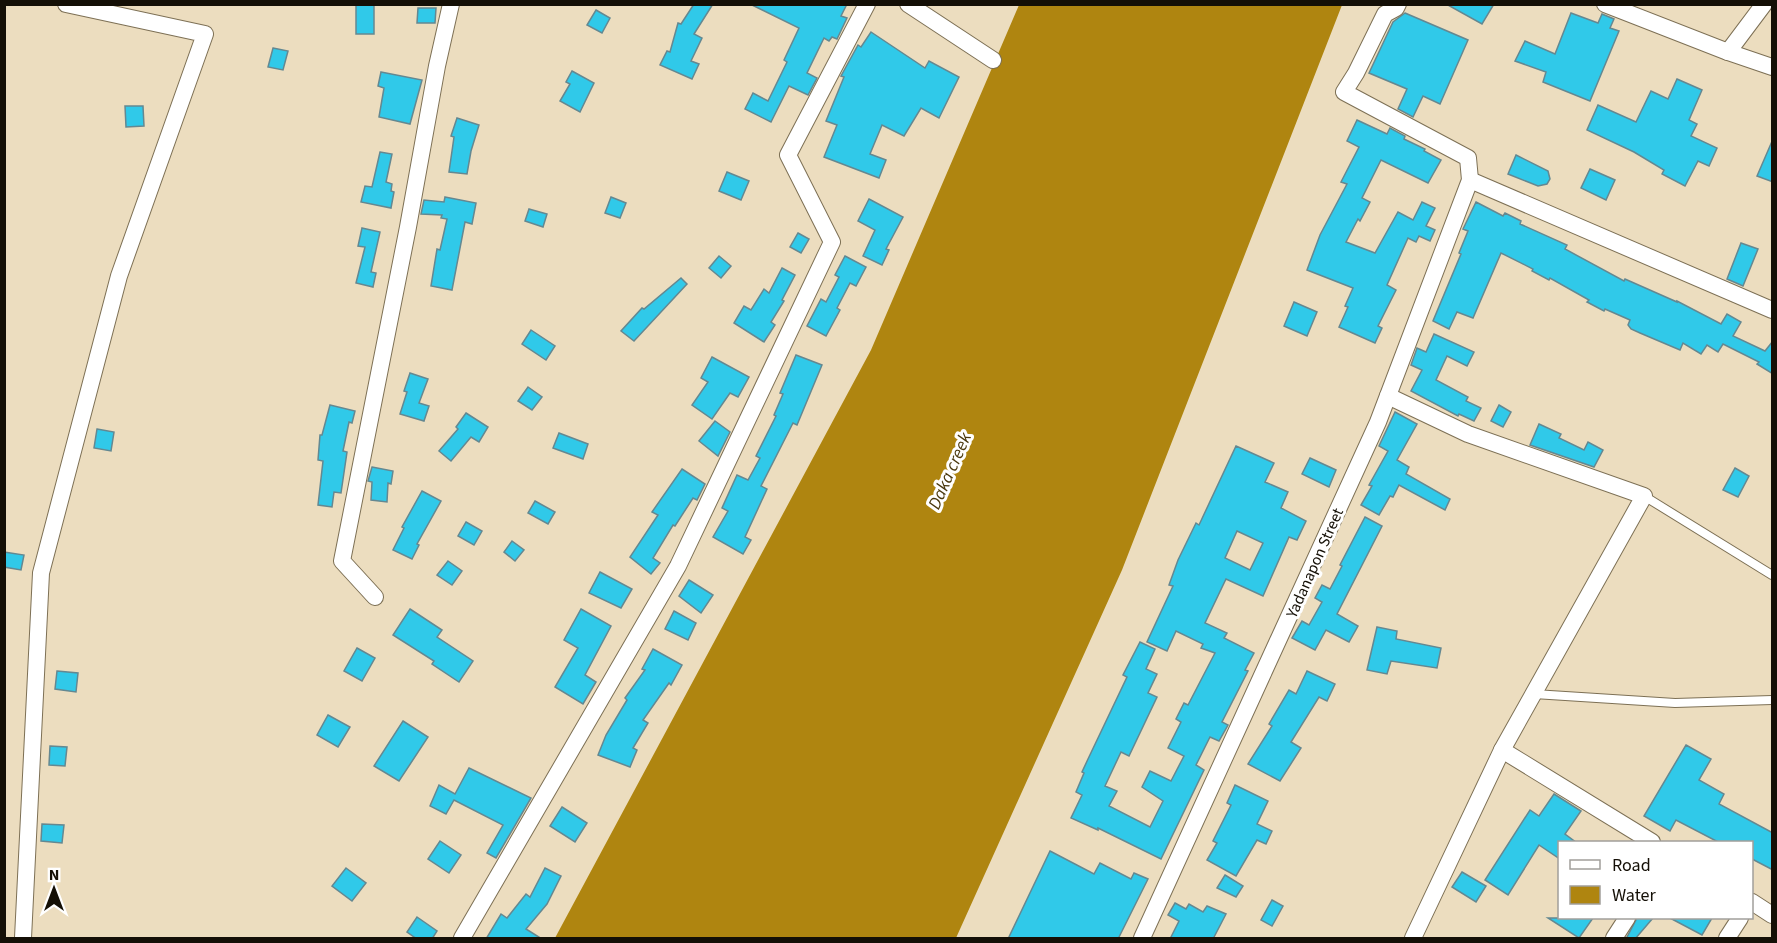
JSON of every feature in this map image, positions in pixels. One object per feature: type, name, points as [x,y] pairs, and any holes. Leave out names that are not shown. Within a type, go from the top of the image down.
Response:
[{"type":"street","points":[[23,939],[41,573],[119,276],[205,34],[66,4]]},
{"type":"street","points":[[375,597],[342,561],[408,227],[437,66],[451,4]]},
{"type":"street","points":[[462,939],[678,566],[831,242],[788,155],[867,4]]},
{"type":"street","points":[[908,4],[993,60]]},
{"type":"street","points":[[1398,4],[1396,8],[1385,14],[1344,92],[1468,158],[1470,180],[1773,310]]},
{"type":"street","points":[[1605,4],[1773,67]]},
{"type":"street","points":[[1728,52],[1764,4]]},
{"type":"street","name":"Yadanapon Street","points":[[1142,939],[1298,601],[1388,396],[1470,180]]},
{"type":"street","points":[[1388,396],[1468,434],[1644,496],[1502,750],[1413,939]]},
{"type":"street","points":[[1502,750],[1649,841]]},
{"type":"street","points":[[1753,904],[1773,915]]},
{"type":"street","points":[[1614,939],[1626,919]]},
{"type":"street","points":[[1727,939],[1739,919]]},
{"type":"lane","points":[[1644,496],[1773,575]]},
{"type":"lane","points":[[1533,694],[1675,703],[1773,700]]},
{"type":"water","name":"Daka creek","points":[[1019,5],[1342,5],[1122,570],[956,938],[555,938],[871,350]]},
{"type":"building","points":[[356,4],[374,4],[374,34],[356,34]]},
{"type":"building","points":[[694,4],[713,4],[694,34],[702,38],[691,61],[699,64],[692,79],[660,65],[667,51],[670,52],[678,23],[681,24]]},
{"type":"building","points":[[750,4],[847,4],[841,16],[847,18],[837,39],[832,37],[829,41],[824,38],[807,73],[817,78],[808,95],[789,86],[771,122],[745,109],[753,93],[768,101],[787,62],[784,60],[799,28]]},
{"type":"building","points":[[1446,4],[1494,4],[1482,24]]},
{"type":"building","points":[[418,8],[436,8],[435,23],[417,23]]},
{"type":"building","points":[[596,10],[610,18],[602,33],[587,25]]},
{"type":"building","points":[[1405,13],[1468,40],[1440,104],[1423,96],[1413,117],[1398,109],[1407,89],[1369,73],[1393,22]]},
{"type":"building","points":[[1571,13],[1598,23],[1602,14],[1614,19],[1610,28],[1619,31],[1590,101],[1543,82],[1546,72],[1515,61],[1525,41],[1555,54]]},
{"type":"building","points":[[871,32],[925,68],[929,61],[959,77],[939,118],[921,108],[904,136],[882,125],[870,154],[886,160],[879,178],[824,157],[837,125],[826,121],[844,77],[841,76],[858,45],[861,47]]},
{"type":"building","points":[[273,48],[288,51],[283,70],[268,67]]},
{"type":"building","points":[[572,71],[594,83],[580,112],[560,101],[570,84],[566,82]]},
{"type":"building","points":[[381,72],[422,80],[410,124],[379,117],[384,88],[378,86]]},
{"type":"building","points":[[1677,79],[1702,90],[1689,120],[1697,124],[1691,136],[1717,148],[1709,166],[1698,161],[1685,186],[1662,174],[1664,170],[1634,152],[1587,130],[1598,105],[1636,122],[1651,91],[1668,99]]},
{"type":"building","points":[[125,106],[143,106],[144,126],[126,127]]},
{"type":"building","points":[[457,118],[479,125],[467,174],[449,172],[454,137],[451,136]]},
{"type":"building","points":[[1357,120],[1387,134],[1390,128],[1405,136],[1404,139],[1441,160],[1428,183],[1381,160],[1362,198],[1370,202],[1346,242],[1375,253],[1398,212],[1413,220],[1422,202],[1435,208],[1426,226],[1435,230],[1430,241],[1419,236],[1416,242],[1408,238],[1387,285],[1396,290],[1378,326],[1382,328],[1375,343],[1339,327],[1353,288],[1307,270],[1320,235],[1347,184],[1341,182],[1359,147],[1347,141]]},
{"type":"building","points":[[1773,139],[1773,182],[1757,176]]},
{"type":"building","points":[[380,152],[392,154],[386,182],[392,184],[391,191],[394,192],[391,208],[361,202],[365,186],[372,187]]},
{"type":"building","points":[[1516,155],[1548,171],[1550,179],[1547,184],[1538,186],[1508,174]]},
{"type":"building","points":[[1590,169],[1615,180],[1606,200],[1581,188]]},
{"type":"building","points":[[727,172],[749,181],[741,200],[719,191]]},
{"type":"building","points":[[445,197],[476,203],[472,224],[465,222],[452,290],[431,286],[437,249],[440,250],[447,219],[441,218],[442,215],[421,214],[424,200],[444,202]]},
{"type":"building","points":[[611,197],[626,203],[620,218],[605,213]]},
{"type":"building","points":[[869,199],[903,217],[886,249],[889,250],[882,265],[863,256],[875,230],[858,221]]},
{"type":"building","points":[[1476,202],[1503,216],[1505,213],[1521,221],[1520,224],[1567,245],[1565,249],[1624,281],[1625,279],[1677,301],[1721,324],[1727,314],[1741,322],[1733,336],[1765,351],[1773,341],[1773,374],[1757,364],[1759,362],[1723,344],[1718,352],[1707,345],[1701,354],[1683,343],[1680,350],[1631,329],[1628,325],[1630,320],[1605,309],[1604,311],[1550,278],[1549,280],[1501,253],[1473,318],[1457,312],[1449,329],[1433,321],[1461,254],[1459,253],[1468,231],[1463,229]]},
{"type":"building","points":[[529,209],[547,214],[543,227],[525,221]]},
{"type":"building","points":[[362,228],[380,232],[371,272],[376,273],[373,287],[356,283],[365,247],[358,246]]},
{"type":"building","points":[[798,233],[809,239],[801,253],[790,247]]},
{"type":"building","points":[[1741,243],[1758,249],[1743,286],[1727,279]]},
{"type":"building","points":[[719,256],[731,266],[721,278],[709,268]]},
{"type":"building","points":[[845,256],[866,267],[856,286],[850,283],[837,308],[840,310],[826,336],[807,326],[821,299],[826,302],[839,277],[835,275]]},
{"type":"building","points":[[782,268],[795,275],[782,300],[784,301],[771,322],[775,325],[764,342],[734,323],[744,306],[751,310],[764,289],[769,293]]},
{"type":"building","points":[[681,278],[687,284],[634,341],[621,331],[642,308],[644,309]]},
{"type":"building","points":[[1294,302],[1317,312],[1307,336],[1284,326]]},
{"type":"building","points":[[531,330],[555,346],[546,360],[522,344]]},
{"type":"building","points":[[1434,334],[1474,352],[1467,366],[1447,356],[1436,380],[1468,397],[1466,401],[1481,408],[1474,421],[1459,414],[1458,416],[1411,391],[1422,370],[1411,365],[1417,348],[1426,352]]},
{"type":"building","points":[[796,355],[822,365],[797,425],[793,423],[761,486],[767,489],[745,537],[751,540],[743,554],[713,537],[728,511],[722,508],[737,475],[748,480],[760,458],[756,456],[776,416],[774,415],[783,394],[780,393]]},
{"type":"building","points":[[712,357],[749,377],[738,397],[730,393],[712,419],[692,405],[708,382],[701,378]]},
{"type":"building","points":[[410,373],[428,379],[419,403],[429,406],[424,421],[400,414]]},
{"type":"building","points":[[528,387],[542,397],[532,410],[518,401]]},
{"type":"building","points":[[330,405],[355,411],[352,423],[349,422],[343,451],[347,452],[341,493],[334,492],[332,507],[318,505],[323,461],[318,460],[320,435],[322,435]]},
{"type":"building","points":[[1499,405],[1511,412],[1503,427],[1491,421]]},
{"type":"building","points":[[1395,412],[1417,424],[1397,460],[1409,467],[1406,474],[1450,499],[1445,510],[1399,485],[1379,515],[1361,505],[1388,451],[1379,446]]},
{"type":"building","points":[[466,413],[488,427],[479,442],[471,437],[451,461],[439,451],[458,429],[456,427]]},
{"type":"building","points":[[715,421],[730,432],[718,456],[699,441]]},
{"type":"building","points":[[1539,424],[1561,434],[1559,438],[1584,450],[1588,442],[1603,450],[1594,467],[1530,445]]},
{"type":"building","points":[[97,429],[114,432],[111,451],[94,448]]},
{"type":"building","points":[[559,433],[588,444],[583,459],[553,448]]},
{"type":"building","points":[[1236,446],[1274,463],[1265,482],[1288,492],[1281,508],[1306,521],[1297,540],[1289,537],[1263,596],[1226,579],[1205,623],[1227,633],[1224,638],[1254,653],[1245,670],[1248,671],[1222,722],[1228,725],[1219,741],[1210,737],[1196,765],[1204,770],[1161,859],[1098,828],[1098,830],[1071,818],[1082,795],[1076,792],[1084,773],[1082,772],[1127,677],[1123,675],[1140,642],[1155,649],[1146,669],[1157,674],[1148,693],[1157,697],[1129,756],[1121,752],[1105,786],[1117,791],[1109,806],[1150,827],[1163,801],[1142,787],[1150,771],[1171,781],[1184,756],[1168,748],[1181,722],[1176,719],[1184,703],[1188,705],[1215,653],[1201,648],[1203,644],[1176,631],[1167,651],[1147,642],[1173,586],[1169,585],[1178,560],[1196,523],[1199,525]],"holes":[[[1237,531],[1263,543],[1250,570],[1225,558]]]},
{"type":"building","points":[[1310,458],[1336,470],[1329,487],[1302,474]]},
{"type":"building","points":[[372,467],[393,471],[391,484],[388,483],[387,502],[371,500],[372,482],[368,481]]},
{"type":"building","points":[[1735,468],[1749,476],[1738,497],[1723,490]]},
{"type":"building","points":[[682,469],[705,484],[697,500],[693,498],[653,558],[660,563],[651,574],[630,557],[658,515],[652,512]]},
{"type":"building","points":[[422,491],[441,501],[417,544],[419,545],[412,559],[393,550],[404,528],[402,527]]},
{"type":"building","points":[[535,501],[555,512],[548,524],[528,513]]},
{"type":"building","points":[[1365,517],[1382,526],[1337,614],[1358,626],[1349,642],[1326,630],[1315,650],[1292,638],[1302,621],[1309,625],[1322,602],[1315,598],[1322,585],[1330,589]]},
{"type":"building","points":[[466,522],[482,531],[474,545],[458,536]]},
{"type":"building","points":[[512,541],[524,550],[515,561],[504,552]]},
{"type":"building","points":[[4,552],[24,555],[21,570],[4,567]]},
{"type":"building","points":[[448,561],[462,571],[452,585],[437,575]]},
{"type":"building","points":[[600,572],[632,589],[621,608],[589,593]]},
{"type":"building","points":[[689,580],[713,595],[701,613],[679,596]]},
{"type":"building","points":[[410,609],[442,630],[437,637],[473,661],[459,682],[432,664],[434,661],[393,635]]},
{"type":"building","points":[[581,609],[611,626],[585,675],[596,682],[583,704],[555,687],[578,648],[564,640]]},
{"type":"building","points":[[674,611],[696,623],[688,640],[665,629]]},
{"type":"building","points":[[1377,627],[1397,631],[1396,639],[1441,648],[1437,668],[1391,661],[1387,674],[1367,670]]},
{"type":"building","points":[[357,648],[375,658],[362,681],[344,671]]},
{"type":"building","points":[[653,649],[682,665],[671,685],[669,683],[643,720],[648,723],[633,748],[637,750],[630,767],[598,755],[606,735],[627,700],[625,698],[645,670],[642,669]]},
{"type":"building","points":[[57,671],[78,673],[76,692],[55,689]]},
{"type":"building","points":[[1307,671],[1335,684],[1327,701],[1319,697],[1291,742],[1301,748],[1280,781],[1248,764],[1272,726],[1269,724],[1289,690],[1296,694]]},
{"type":"building","points":[[328,715],[350,727],[338,747],[317,735]]},
{"type":"building","points":[[403,721],[428,737],[399,781],[374,766]]},
{"type":"building","points":[[1686,745],[1711,759],[1699,780],[1724,794],[1719,804],[1773,833],[1773,870],[1753,860],[1753,841],[1716,841],[1676,820],[1670,831],[1644,816]]},
{"type":"building","points":[[50,746],[67,747],[65,766],[49,765]]},
{"type":"building","points":[[469,768],[531,798],[496,858],[487,853],[503,825],[454,800],[446,814],[430,806],[439,785],[455,794]]},
{"type":"building","points":[[1235,785],[1268,801],[1257,824],[1272,831],[1266,844],[1257,840],[1236,876],[1207,860],[1217,843],[1213,841],[1231,805],[1227,803]]},
{"type":"building","points":[[1554,794],[1581,811],[1565,834],[1574,841],[1558,841],[1558,858],[1539,845],[1508,895],[1485,880],[1530,810],[1539,816]]},
{"type":"building","points":[[562,807],[587,823],[575,842],[550,826]]},
{"type":"building","points":[[42,824],[64,825],[62,843],[41,841]]},
{"type":"building","points":[[440,841],[461,855],[449,873],[428,859]]},
{"type":"building","points":[[1050,851],[1094,874],[1100,863],[1131,879],[1134,873],[1148,879],[1118,939],[1008,939]]},
{"type":"building","points":[[346,868],[366,883],[352,901],[332,886]]},
{"type":"building","points":[[545,868],[561,876],[547,904],[526,929],[542,939],[486,939],[501,914],[507,918],[526,894],[530,897]]},
{"type":"building","points":[[1462,872],[1486,886],[1476,902],[1452,887]]},
{"type":"building","points":[[1225,875],[1243,886],[1236,897],[1217,888]]},
{"type":"building","points":[[1272,900],[1283,906],[1272,926],[1261,920]]},
{"type":"building","points":[[1175,903],[1186,909],[1189,904],[1203,912],[1207,906],[1226,914],[1213,939],[1170,939],[1179,921],[1168,915]]},
{"type":"building","points":[[417,917],[437,931],[432,939],[417,939],[407,932]]},
{"type":"building","points":[[1548,918],[1592,919],[1579,938]]},
{"type":"building","points":[[1636,919],[1652,919],[1635,939],[1626,939]]},
{"type":"building","points":[[1672,919],[1711,919],[1702,935]]}]
